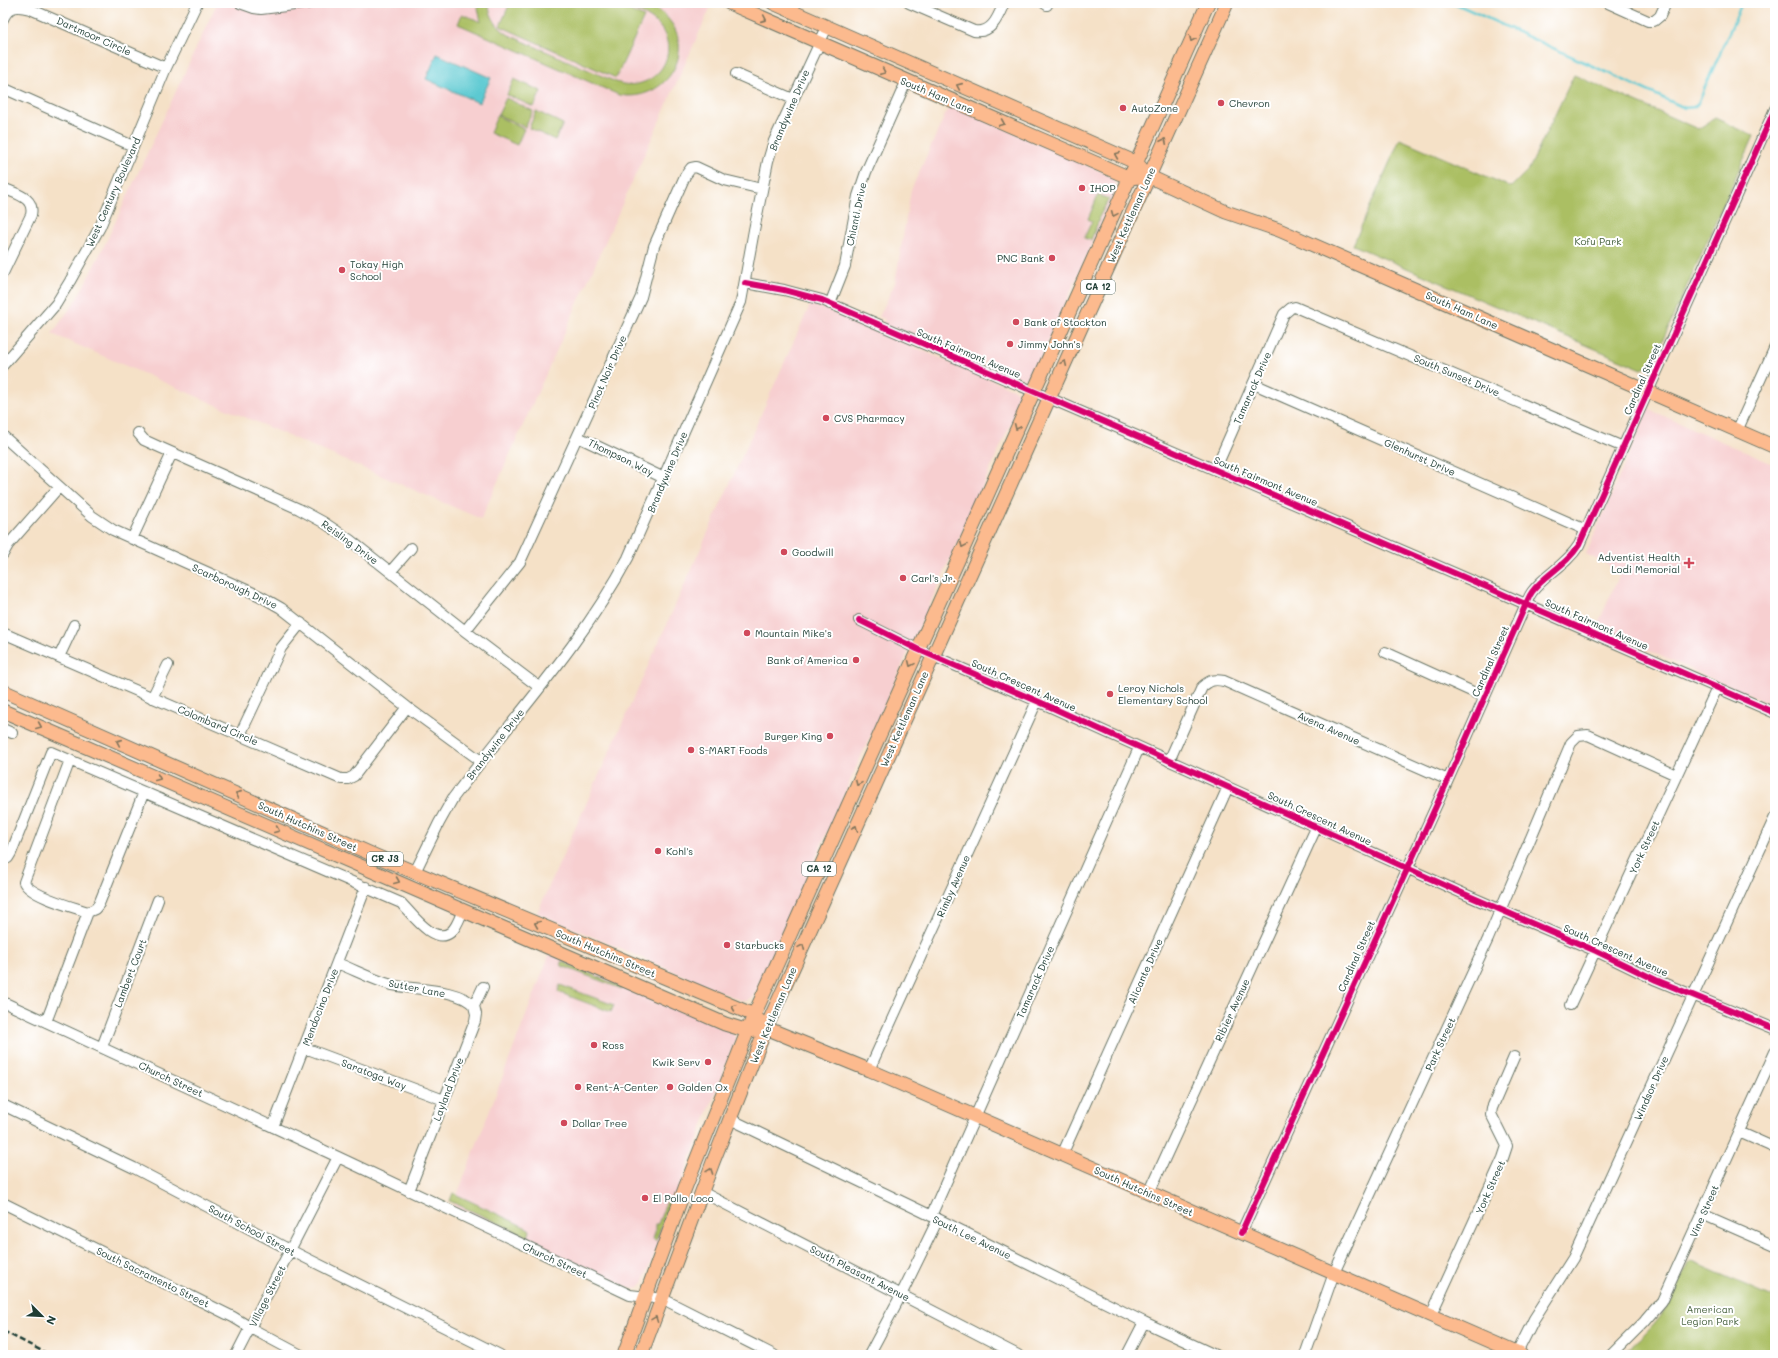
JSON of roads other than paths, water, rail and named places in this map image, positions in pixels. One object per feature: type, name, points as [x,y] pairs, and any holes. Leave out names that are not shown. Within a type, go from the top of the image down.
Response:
[{"type":"main road","name":"South Ham Lane","points":[[729,3],[906,82],[1130,178],[1148,176]]},
{"type":"main road","name":"South Ham Lane","points":[[772,3],[1137,163],[1148,176],[1226,212],[1279,230],[1775,447]]},
{"type":"main road","name":"West Kettleman Lane","points":[[624,1355],[690,1176],[754,1015],[1208,3]]},
{"type":"main road","name":"West Kettleman Lane","points":[[641,1355],[702,1192],[766,1028],[1227,3]]},
{"type":"main road","name":"South Hutchins Street","points":[[3,691],[415,872],[754,1015],[766,1028],[869,1070],[975,1118],[1519,1354]]},
{"type":"main road","name":"South Hutchins Street","points":[[3,711],[725,1024],[748,1031],[766,1028]]},
{"type":"main road","points":[[829,848],[832,864],[831,882]]},
{"type":"main road","points":[[600,970],[618,970],[627,968],[633,964]]},
{"type":"street","name":"West Century Boulevard","points":[[3,365],[56,304],[100,227],[166,68],[197,3]]},
{"type":"street","points":[[240,3],[254,8],[311,3]]},
{"type":"street","points":[[910,3],[980,32],[988,29],[996,20],[1004,3]]},
{"type":"street","points":[[1608,3],[1648,21],[1654,21],[1660,16],[1666,3]]},
{"type":"street","name":"Dartmoor Circle","points":[[3,19],[9,9],[14,6],[30,8],[166,68]]},
{"type":"street","name":"Brandywine Drive","points":[[415,872],[453,798],[608,596],[631,552],[741,302],[762,189],[774,140],[827,27]]},
{"type":"street","points":[[736,74],[793,99]]},
{"type":"street","name":"Chianti Drive","points":[[830,304],[845,266],[858,196],[866,172],[906,82]]},
{"type":"street","points":[[3,88],[133,146]]},
{"type":"street","name":"Cardinal Street","points":[[1241,1233],[1406,868],[1448,780],[1526,604],[1532,592],[1572,556],[1586,530],[1775,109]]},
{"type":"street","name":"Pinot Noir Drive","points":[[465,631],[520,562],[641,297],[654,246],[685,176],[691,168],[696,167],[730,182],[762,189]]},
{"type":"street","points":[[3,188],[28,199],[32,209],[31,215],[3,273]]},
{"type":"street","name":"South Fairmont Avenue","points":[[745,283],[784,290],[830,304],[1775,713]]},
{"type":"street","name":"South Sunset Drive","points":[[1291,308],[1299,307],[1623,447]]},
{"type":"street","name":"Tamarack Drive","points":[[1216,470],[1284,314],[1291,308]]},
{"type":"street","points":[[1737,431],[1775,347]]},
{"type":"street","name":"Glenhurst Drive","points":[[1254,384],[1586,530]]},
{"type":"street","name":"Reisling Drive","points":[[138,433],[144,440],[299,510],[322,522],[350,540],[465,631],[539,687]]},
{"type":"street","name":"Scarborough Drive","points":[[3,436],[92,516],[113,530],[260,596],[281,608],[407,707],[481,761]]},
{"type":"street","name":"Thompson Way","points":[[578,437],[664,478]]},
{"type":"street","points":[[132,539],[172,453]]},
{"type":"street","points":[[3,554],[8,545],[59,487]]},
{"type":"street","points":[[390,572],[412,548]]},
{"type":"street","name":"South Crescent Avenue","points":[[859,620],[917,649],[1037,701],[1500,910],[1596,951],[1656,980],[1775,1029]]},
{"type":"street","points":[[240,735],[281,648],[301,623]]},
{"type":"street","points":[[59,657],[74,625]]},
{"type":"street","name":"Colombard Circle","points":[[3,633],[341,779],[348,779],[354,776],[407,707]]},
{"type":"street","points":[[1385,652],[1484,697]]},
{"type":"street","points":[[152,698],[168,665]]},
{"type":"street","name":"Avena Avenue","points":[[1169,761],[1202,687],[1210,680],[1224,681],[1448,780]]},
{"type":"street","name":"York Street","points":[[1570,1005],[1717,688]]},
{"type":"street","name":"Rimby Avenue","points":[[869,1070],[1037,701]]},
{"type":"street","name":"Park Street","points":[[1305,1355],[1334,1273],[1500,910],[1571,743],[1578,736],[1588,735],[1676,775]]},
{"type":"street","name":"Tamarack Drive","points":[[869,1355],[901,1294],[975,1118],[1139,748]]},
{"type":"street","points":[[3,860],[8,858],[12,853],[51,752],[401,903],[427,930],[434,935],[443,936],[450,932],[456,926],[463,910]]},
{"type":"street","points":[[70,760],[24,882],[26,886],[38,894],[88,912],[95,909],[99,904],[144,792]]},
{"type":"street","name":"Alicante Drive","points":[[1062,1155],[1228,787]]},
{"type":"street","name":"Windsor Drive","points":[[1519,1354],[1534,1319],[1573,1258],[1775,817]]},
{"type":"street","name":"Ribier Avenue","points":[[1149,1193],[1316,828]]},
{"type":"street","name":"Mendocino Drive","points":[[273,1127],[366,887]]},
{"type":"street","name":"Lambert Court","points":[[102,1047],[158,900]]},
{"type":"street","points":[[46,1022],[88,912]]},
{"type":"street","name":"Sutter Lane","points":[[337,963],[392,985],[427,989],[456,996],[466,999],[474,1006]]},
{"type":"street","name":"Layland Drive","points":[[409,1191],[475,1021],[476,1014],[474,1006],[483,987]]},
{"type":"street","name":"Church Street","points":[[4,1006],[46,1022],[102,1047],[630,1295],[645,1298],[663,1298],[774,1355]]},
{"type":"street","name":"Saratoga Way","points":[[304,1048],[444,1100]]},
{"type":"street","name":"Vine Street","points":[[1611,1355],[1644,1322],[1662,1301],[1775,1052]]},
{"type":"street","name":"York Street","points":[[1431,1315],[1503,1158],[1507,1146],[1491,1114],[1492,1108],[1514,1057]]},
{"type":"street","name":"South School Street","points":[[3,1105],[134,1168],[290,1250],[500,1355]]},
{"type":"street","name":"South Lee Avenue","points":[[730,1119],[1144,1322],[1215,1355]]},
{"type":"street","points":[[1739,1132],[1775,1148]]},
{"type":"street","name":"Village Street","points":[[236,1355],[338,1157]]},
{"type":"street","name":"South Pleasant Avenue","points":[[702,1192],[1018,1355]]},
{"type":"street","name":"South Sacramento Street","points":[[3,1203],[233,1317],[250,1328],[302,1355]]},
{"type":"street","points":[[1702,1214],[1775,1246]]},
{"type":"street","points":[[1127,1355],[1144,1322]]},
{"type":"water","points":[[437,54],[491,78],[479,103],[426,79]]},
{"type":"waterway","points":[[1454,3],[1685,108],[1694,107],[1698,103],[1742,3]]},
{"type":"railway","points":[[3,1331],[50,1355]]},
{"type":"place","name":"Chevron","points":[[1221,103]]},
{"type":"place","name":"AutoZone","points":[[1123,108]]},
{"type":"place","name":"IHOP","points":[[1082,188]]},
{"type":"place","name":"PNC Bank","points":[[1052,258]]},
{"type":"place","name":"Tokay High School","points":[[342,270]]},
{"type":"place","name":"Bank of Stockton","points":[[1016,322]]},
{"type":"place","name":"Jimmy John's","points":[[1010,344]]},
{"type":"place","name":"CVS Pharmacy","points":[[826,418]]},
{"type":"place","name":"Goodwill","points":[[784,552]]},
{"type":"place","name":"Adventist Health Lodi Memorial","points":[[1689,563]]},
{"type":"place","name":"Carl's Jr.","points":[[903,578]]},
{"type":"place","name":"Mountain Mike's","points":[[747,633]]},
{"type":"place","name":"Bank of America","points":[[856,660]]},
{"type":"place","name":"Leroy Nichols Elementary School","points":[[1110,694]]},
{"type":"place","name":"Burger King","points":[[830,736]]},
{"type":"place","name":"S-MART Foods","points":[[691,750]]},
{"type":"place","name":"Kohl's","points":[[658,851]]},
{"type":"place","name":"Starbucks","points":[[727,945]]},
{"type":"place","name":"Ross","points":[[594,1045]]},
{"type":"place","name":"Kwik Serv","points":[[708,1062]]},
{"type":"place","name":"Rent-A-Center","points":[[578,1087]]},
{"type":"place","name":"Golden Ox","points":[[670,1087]]},
{"type":"place","name":"Dollar Tree","points":[[564,1123]]},
{"type":"place","name":"El Pollo Loco","points":[[645,1198]]},
{"type":"park label","name":"Kofu Park","points":[[1598,241]]},
{"type":"park label","name":"American Legion Park","points":[[1710,1314]]}]
